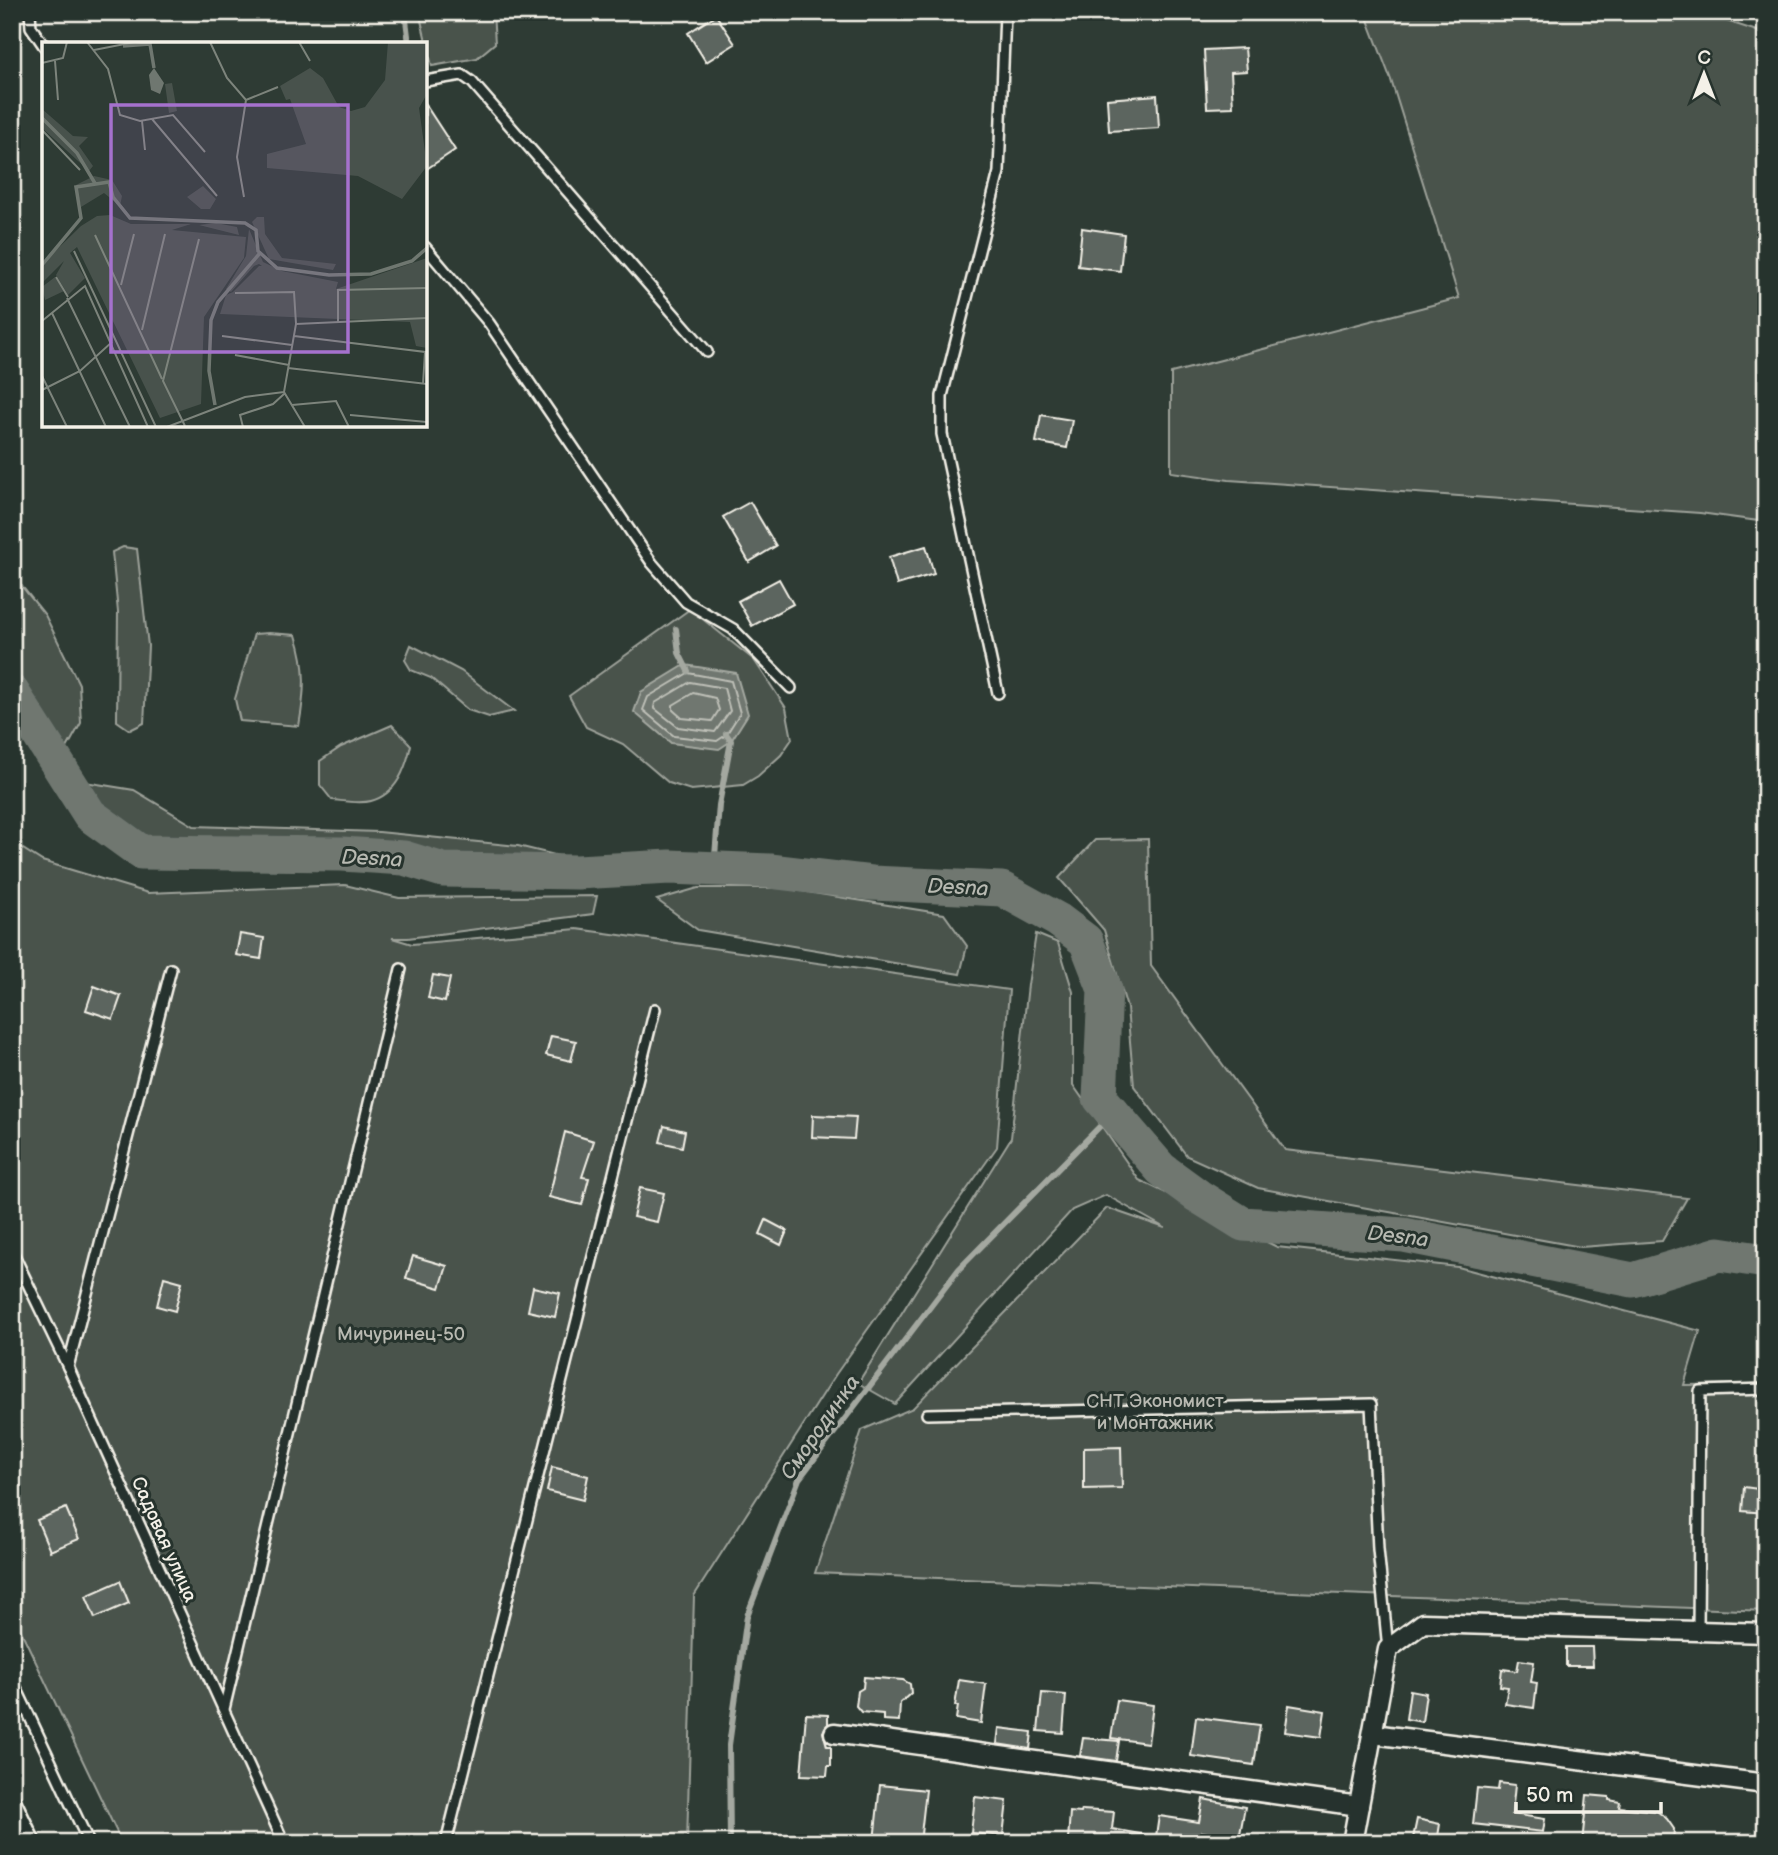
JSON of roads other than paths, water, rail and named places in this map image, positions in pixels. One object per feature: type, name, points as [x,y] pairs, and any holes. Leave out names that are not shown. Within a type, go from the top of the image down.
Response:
[{"type":"street","points":[[1352,1843],[1388,1648],[1423,1623],[1766,1633]]},
{"type":"street","points":[[834,1734],[1359,1807]]},
{"type":"street","points":[[1373,1734],[1766,1784]]},
{"type":"street","points":[[12,1803],[31,1843]]},
{"type":"lane","points":[[30,12],[31,27],[42,43]]},
{"type":"lane","points":[[998,693],[942,434],[942,396],[999,172],[1005,12]]},
{"type":"lane","points":[[427,81],[462,75],[472,82],[707,352]]},
{"type":"lane","points":[[427,249],[489,323],[652,563],[686,602],[733,629],[791,688]]},
{"type":"lane","points":[[68,1367],[171,969]]},
{"type":"lane","points":[[224,1709],[401,969]]},
{"type":"lane","points":[[446,1843],[655,1009]]},
{"type":"lane","name":"Садовая улица","points":[[12,1251],[68,1367],[284,1843]]},
{"type":"lane","points":[[1698,1631],[1700,1391],[1766,1389]]},
{"type":"lane","points":[[927,1414],[1371,1404],[1378,1549],[1388,1648]]},
{"type":"lane","points":[[12,1679],[89,1843]]},
{"type":"water","points":[[685,665],[736,673],[748,714],[731,741],[719,749],[671,743],[634,712],[641,692]]},
{"type":"waterway","points":[[405,12],[409,42]]},
{"type":"waterway","points":[[676,629],[679,653],[688,671]]},
{"type":"waterway","name":"Desna","points":[[12,692],[90,815],[141,852],[342,854],[404,858],[443,870],[577,872],[670,867],[770,871],[872,883],[1002,889],[1058,920],[1086,941],[1105,990],[1100,1098],[1161,1169],[1243,1224],[1404,1235],[1633,1280],[1719,1254],[1766,1261]]},
{"type":"waterway","points":[[714,869],[719,805],[731,741],[726,734]]},
{"type":"waterway","name":"Смородинка","points":[[730,1843],[729,1745],[747,1616],[799,1479],[959,1269],[1113,1113]]},
{"type":"park label","name":"Мичуринец-50","points":[[401,1333]]},
{"type":"park label","name":"СНТ Экономист и Монтажник","points":[[1155,1411]]}]
